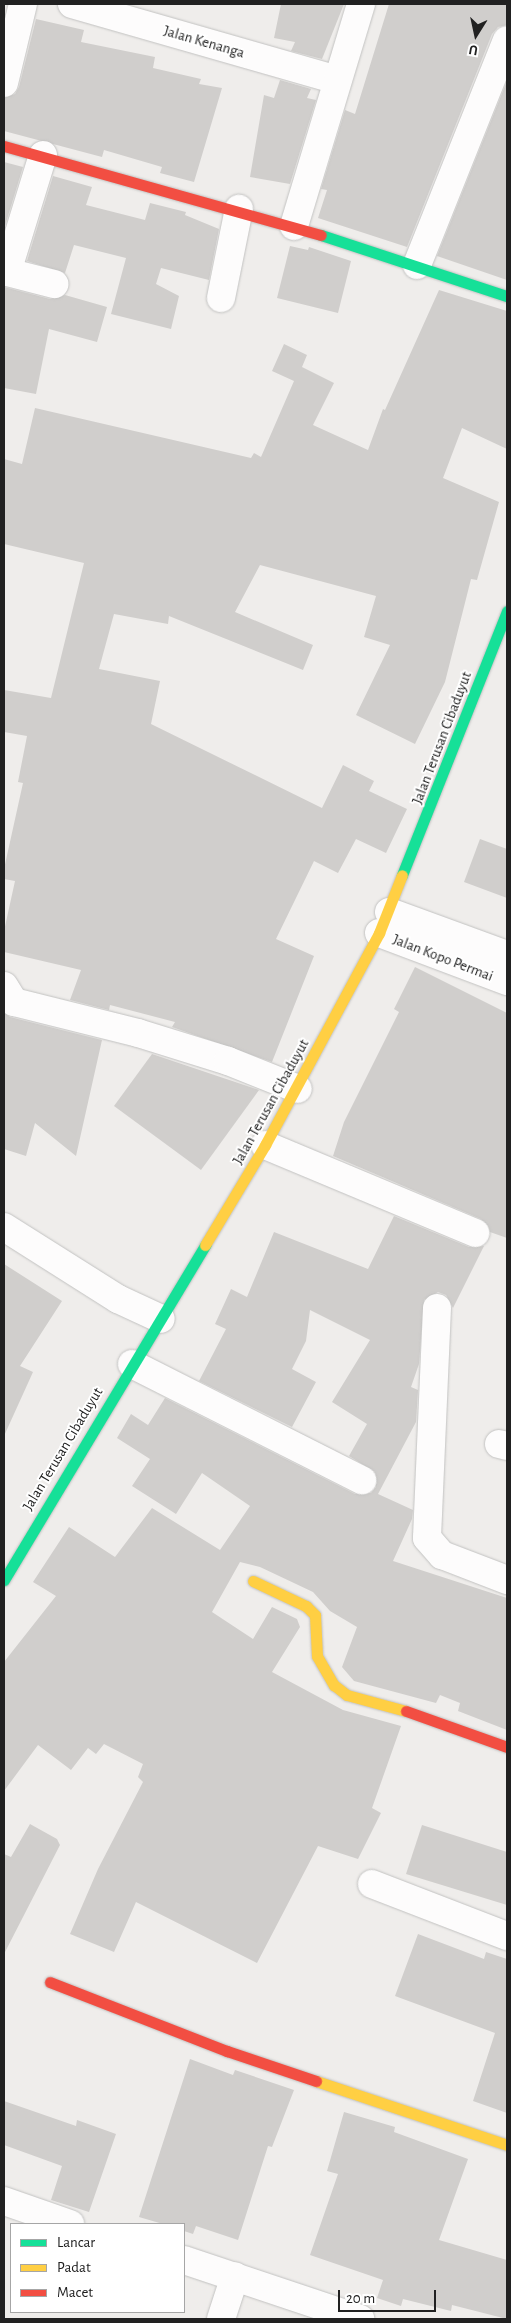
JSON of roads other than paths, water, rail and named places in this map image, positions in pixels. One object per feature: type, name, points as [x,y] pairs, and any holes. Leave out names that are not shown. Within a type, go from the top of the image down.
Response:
[{"type":"street","points":[[4,83],[23,4]]},
{"type":"street","name":"Jalan Kenanga","points":[[75,4],[337,80]]},
{"type":"street","points":[[294,226],[361,4]]},
{"type":"street","points":[[417,265],[507,40]]},
{"type":"street","points":[[4,146],[239,209],[417,265],[507,296]]},
{"type":"street","points":[[43,155],[6,272],[54,284]]},
{"type":"street","points":[[221,298],[239,209]]},
{"type":"street","name":"Jalan Terusan Cibaduyut","points":[[4,1580],[298,1088],[384,923],[507,611]]},
{"type":"street","name":"Jalan Kopo Permai","points":[[384,923],[499,952]]},
{"type":"street","name":"Jalan Kopo Permai","points":[[384,923],[496,978]]},
{"type":"street","points":[[496,978],[499,952]]},
{"type":"street","points":[[4,986],[14,1002],[138,1033],[228,1061],[298,1088]]},
{"type":"street","points":[[265,1145],[475,1233]]},
{"type":"street","points":[[4,1227],[118,1299],[161,1320]]},
{"type":"street","points":[[437,1308],[427,1538],[442,1555],[507,1580]]},
{"type":"street","points":[[132,1364],[362,1480]]},
{"type":"street","points":[[253,1581],[306,1606],[315,1615],[317,1656],[334,1686],[346,1696],[430,1717],[507,1747]]},
{"type":"street","points":[[372,1884],[507,1936]]},
{"type":"street","points":[[50,1982],[218,2048],[507,2145]]},
{"type":"street","points":[[4,2201],[67,2223]]},
{"type":"street","points":[[185,2260],[360,2319]]},
{"type":"street","points":[[221,2319],[235,2276]]}]
